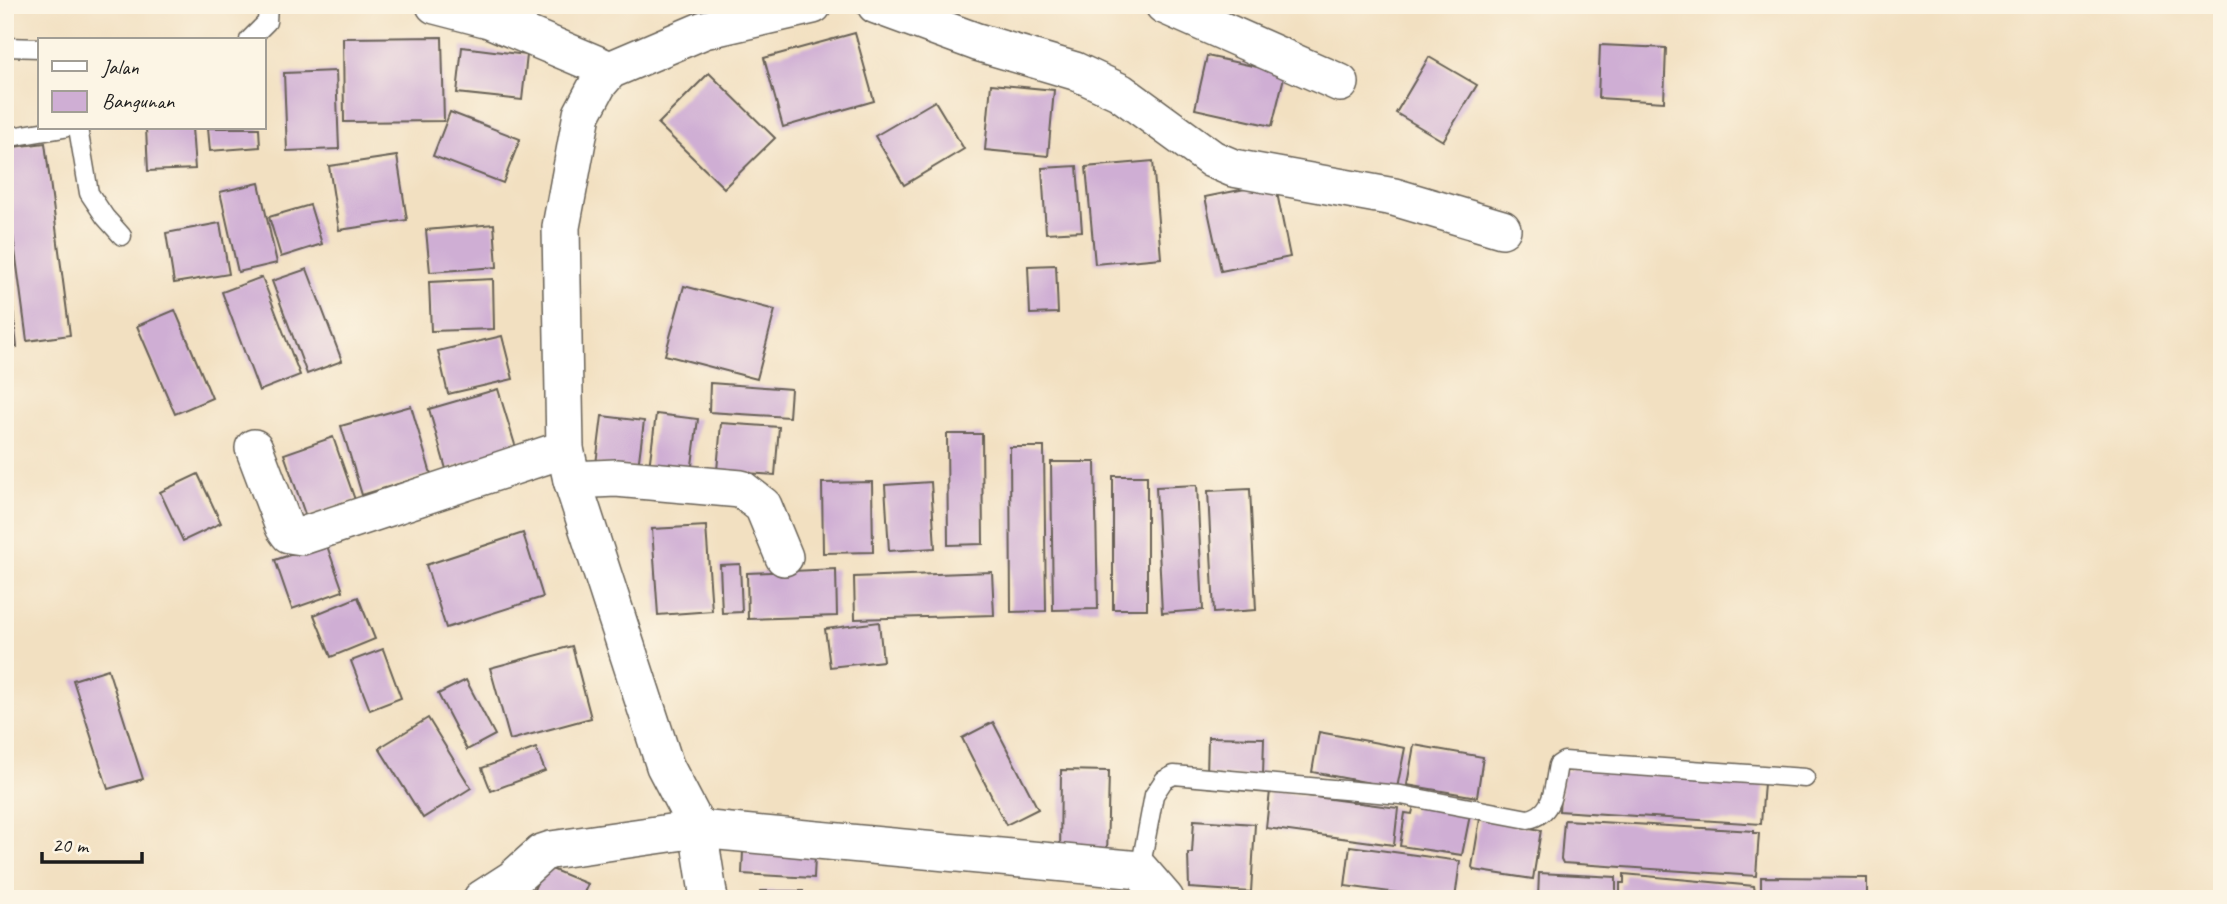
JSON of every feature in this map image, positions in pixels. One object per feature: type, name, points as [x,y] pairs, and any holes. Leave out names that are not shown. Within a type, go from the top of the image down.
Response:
[{"type":"street","points":[[435,5],[489,19],[610,70]]},
{"type":"street","points":[[709,899],[698,829],[665,766],[569,464],[561,227],[582,114],[598,84],[610,70],[699,18],[813,5]]},
{"type":"street","points":[[876,5],[977,42],[1076,71],[1119,92],[1212,159],[1233,168],[1394,197],[1502,229]]},
{"type":"street","points":[[1164,5],[1340,83]]},
{"type":"street","points":[[254,448],[289,534],[303,536],[569,464],[616,478],[741,489],[763,506],[784,557]]},
{"type":"street","points":[[482,899],[513,880],[542,853],[551,850],[698,829],[1140,870],[1164,899]]},
{"type":"lane","points":[[251,38],[267,22],[268,5]]},
{"type":"lane","points":[[5,47],[38,48]]},
{"type":"lane","points":[[5,138],[52,130]]},
{"type":"lane","points":[[78,130],[89,193],[104,217],[122,236]]},
{"type":"lane","points":[[1140,870],[1154,795],[1164,780],[1174,775],[1401,795],[1528,819],[1544,813],[1549,805],[1558,765],[1564,761],[1804,778]]},
{"type":"building","points":[[855,33],[874,101],[783,127],[764,58]]},
{"type":"building","points":[[442,37],[444,121],[344,122],[343,38]]},
{"type":"building","points":[[1600,45],[1666,48],[1664,102],[1598,98]]},
{"type":"building","points":[[462,47],[527,55],[522,100],[457,93]]},
{"type":"building","points":[[1207,56],[1285,73],[1272,126],[1195,109]]},
{"type":"building","points":[[1429,57],[1477,85],[1443,141],[1396,113]]},
{"type":"building","points":[[336,71],[339,149],[287,151],[284,73]]},
{"type":"building","points":[[709,73],[775,138],[724,188],[658,124]]},
{"type":"building","points":[[991,84],[1054,90],[1048,156],[985,150]]},
{"type":"building","points":[[935,101],[964,149],[904,185],[875,136]]},
{"type":"building","points":[[450,112],[520,139],[503,183],[433,156]]},
{"type":"building","points":[[146,130],[192,130],[195,169],[148,171]]},
{"type":"building","points":[[208,130],[259,130],[260,147],[210,151]]},
{"type":"building","points":[[45,143],[70,335],[27,341],[5,175],[5,148]]},
{"type":"building","points":[[397,156],[407,220],[339,230],[329,166]]},
{"type":"building","points":[[1153,161],[1161,258],[1095,264],[1086,167]]},
{"type":"building","points":[[1077,166],[1082,231],[1046,233],[1042,168]]},
{"type":"building","points":[[259,183],[277,263],[238,272],[220,192]]},
{"type":"building","points":[[1275,183],[1290,257],[1221,271],[1205,197]]},
{"type":"building","points":[[310,205],[322,244],[281,257],[269,217]]},
{"type":"building","points":[[220,223],[229,274],[174,283],[166,233]]},
{"type":"building","points":[[494,224],[497,267],[430,272],[426,230]]},
{"type":"building","points":[[5,250],[17,347],[5,348]]},
{"type":"building","points":[[1056,265],[1058,313],[1030,314],[1028,266]]},
{"type":"building","points":[[307,269],[342,361],[307,374],[272,281]]},
{"type":"building","points":[[262,277],[300,375],[259,391],[222,292]]},
{"type":"building","points":[[493,279],[494,329],[431,331],[429,282]]},
{"type":"building","points":[[684,286],[775,310],[757,379],[665,355]]},
{"type":"building","points":[[175,310],[212,398],[175,414],[137,326]]},
{"type":"building","points":[[502,336],[513,379],[448,394],[438,351]]},
{"type":"building","points":[[710,383],[791,389],[789,417],[709,412]]},
{"type":"building","points":[[498,389],[516,448],[446,469],[429,409]]},
{"type":"building","points":[[411,406],[431,474],[362,495],[341,426]]},
{"type":"building","points":[[656,414],[698,419],[691,473],[649,468]]},
{"type":"building","points":[[602,416],[644,421],[638,468],[596,464]]},
{"type":"building","points":[[721,423],[779,427],[775,475],[717,471]]},
{"type":"building","points":[[947,434],[982,434],[983,544],[948,545]]},
{"type":"building","points":[[333,437],[355,500],[306,517],[284,454]]},
{"type":"building","points":[[1010,447],[1044,447],[1046,611],[1011,612]]},
{"type":"building","points":[[1051,462],[1095,462],[1098,609],[1053,610]]},
{"type":"building","points":[[198,474],[221,523],[183,541],[160,492]]},
{"type":"building","points":[[1113,476],[1147,476],[1147,609],[1113,609]]},
{"type":"building","points":[[872,482],[873,552],[823,553],[822,483]]},
{"type":"building","points":[[931,482],[935,548],[889,551],[885,485]]},
{"type":"building","points":[[1197,485],[1203,610],[1162,613],[1156,487]]},
{"type":"building","points":[[1250,489],[1256,610],[1214,613],[1208,491]]},
{"type":"building","points":[[706,526],[712,611],[658,615],[652,529]]},
{"type":"building","points":[[523,533],[543,597],[446,628],[426,565]]},
{"type":"building","points":[[326,543],[343,591],[292,609],[275,560]]},
{"type":"building","points":[[740,564],[742,612],[722,613],[720,565]]},
{"type":"building","points":[[836,569],[837,616],[748,619],[747,573]]},
{"type":"building","points":[[992,572],[994,615],[855,619],[854,577]]},
{"type":"building","points":[[358,597],[375,639],[331,657],[314,615]]},
{"type":"building","points":[[879,622],[883,661],[830,667],[825,629]]},
{"type":"building","points":[[572,646],[591,718],[510,740],[490,668]]},
{"type":"building","points":[[383,649],[401,698],[370,710],[351,661]]},
{"type":"building","points":[[108,669],[143,779],[108,789],[73,680]]},
{"type":"building","points":[[466,680],[495,735],[467,750],[438,694]]},
{"type":"building","points":[[428,718],[471,788],[423,818],[379,748]]},
{"type":"building","points":[[993,722],[1038,809],[1006,825],[962,738]]},
{"type":"building","points":[[1319,732],[1405,748],[1397,788],[1312,772]]},
{"type":"building","points":[[1208,737],[1264,738],[1263,776],[1207,775]]},
{"type":"building","points":[[1414,745],[1483,757],[1477,797],[1407,785]]},
{"type":"building","points":[[536,748],[545,771],[491,791],[482,768]]},
{"type":"building","points":[[1570,768],[1764,783],[1761,824],[1559,811],[1562,770],[1570,771]]},
{"type":"building","points":[[1061,770],[1109,771],[1107,858],[1060,857]]},
{"type":"building","points":[[1270,791],[1398,808],[1394,845],[1266,828]]},
{"type":"building","points":[[1415,801],[1471,810],[1462,855],[1400,846],[1405,813],[1412,814]]},
{"type":"building","points":[[1480,819],[1541,830],[1533,879],[1474,870],[1472,867]]},
{"type":"building","points":[[1194,820],[1255,824],[1251,892],[1189,888],[1188,853],[1192,853]]},
{"type":"building","points":[[1565,820],[1754,831],[1759,833],[1756,876],[1563,863],[1561,859]]},
{"type":"building","points":[[1350,846],[1460,861],[1455,899],[1345,886]]},
{"type":"building","points":[[743,851],[815,855],[814,878],[742,874]]},
{"type":"building","points":[[544,866],[588,884],[581,899],[530,899]]},
{"type":"building","points":[[1539,873],[1616,877],[1616,899],[1538,899]]},
{"type":"building","points":[[1624,874],[1754,886],[1756,899],[1620,899],[1620,883],[1624,883]]},
{"type":"building","points":[[1761,877],[1867,878],[1867,899],[1761,899]]},
{"type":"building","points":[[760,891],[803,891],[803,899],[760,899]]}]
